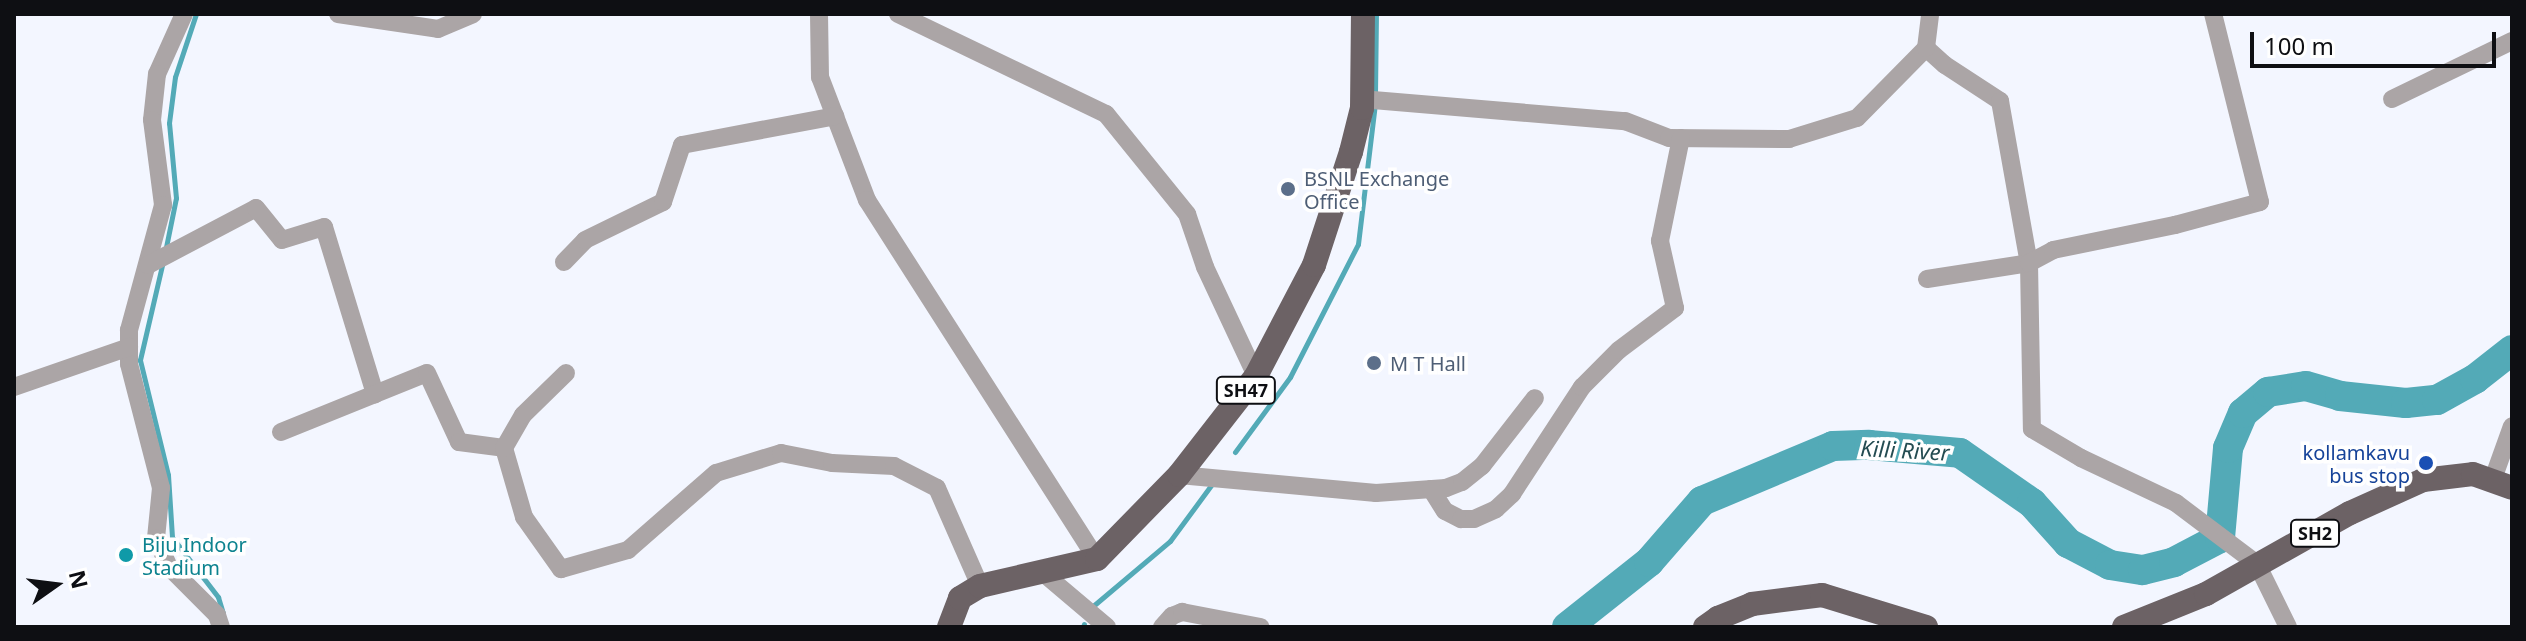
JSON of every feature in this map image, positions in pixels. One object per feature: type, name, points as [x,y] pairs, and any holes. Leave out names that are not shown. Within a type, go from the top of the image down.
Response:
[{"type":"main road","name":"SH47","points":[[1097,559],[1179,475],[1256,376],[1314,265],[1351,152],[1361,99],[1363,14]]},
{"type":"main road","name":"SH2","points":[[2124,627],[2206,594],[2350,513],[2423,480],[2473,474],[2503,484]]},
{"type":"main road","points":[[949,627],[960,598],[980,586],[1097,559]]},
{"type":"main road","points":[[1705,627],[1752,604],[1822,595],[1926,627]]},
{"type":"street","points":[[184,14],[157,74],[152,120],[163,205],[129,330],[129,364],[161,488],[156,538],[169,567],[217,615],[221,627]]},
{"type":"street","points":[[338,14],[438,29],[473,14]]},
{"type":"street","points":[[819,14],[820,77],[867,200],[1097,559]]},
{"type":"street","points":[[898,14],[1106,114],[1187,214],[1205,267],[1256,376]]},
{"type":"street","points":[[1361,99],[1625,121],[1669,138],[1789,139],[1857,118],[1926,48],[1930,14]]},
{"type":"street","points":[[1927,279],[2029,263],[2053,250],[2175,225],[2260,202],[2213,14]]},
{"type":"street","points":[[2392,99],[2512,41]]},
{"type":"street","points":[[1926,48],[1945,65],[2000,101],[2029,263],[2032,429],[2081,458],[2176,503],[2258,564],[2288,627]]},
{"type":"street","points":[[564,262],[585,240],[663,202],[682,145],[835,116]]},
{"type":"street","points":[[1431,489],[1445,511],[1461,519],[1474,519],[1496,509],[1512,494],[1582,387],[1619,350],[1675,308],[1660,241],[1681,138]]},
{"type":"street","points":[[148,265],[256,208],[282,240],[324,227],[375,394]]},
{"type":"street","points":[[14,387],[129,347]]},
{"type":"street","points":[[281,432],[427,373],[459,442],[504,448]]},
{"type":"street","points":[[566,373],[523,415],[504,448],[524,517],[561,569],[628,550],[716,473],[781,453],[832,463],[894,466],[937,488],[980,586]]},
{"type":"street","points":[[1179,475],[1376,493],[1431,489],[1462,482],[1482,466],[1535,398]]},
{"type":"street","points":[[2503,484],[2512,426]]},
{"type":"street","points":[[1042,572],[1107,627]]},
{"type":"street","points":[[1162,627],[1172,616],[1182,612],[1261,627]]},
{"type":"waterway","points":[[165,252],[176,198],[169,123],[175,77],[196,14]]},
{"type":"waterway","points":[[1375,94],[1376,14]]},
{"type":"waterway","points":[[1235,452],[1290,377],[1358,244],[1375,104]]},
{"type":"waterway","points":[[163,261],[140,360],[168,475],[172,537],[218,597],[223,613]]},
{"type":"waterway","name":"Killi River","points":[[1567,627],[1649,562],[1702,501],[1833,446],[1869,445],[1960,453],[2032,503],[2068,543],[2110,565],[2143,570],[2174,562],[2220,538],[2228,448],[2243,413],[2268,392],[2306,386],[2340,396],[2406,403],[2437,400],[2475,379],[2512,350]]},
{"type":"waterway","points":[[1093,606],[1170,541],[1212,484]]},
{"type":"place","name":"BSNL Exchange Office","points":[[1288,189]]},
{"type":"place","name":"M T Hall","points":[[1374,363]]},
{"type":"place","name":"kollamkavu bus stop","points":[[2426,463]]},
{"type":"place","name":"Biju Indoor Stadium","points":[[126,555]]}]
